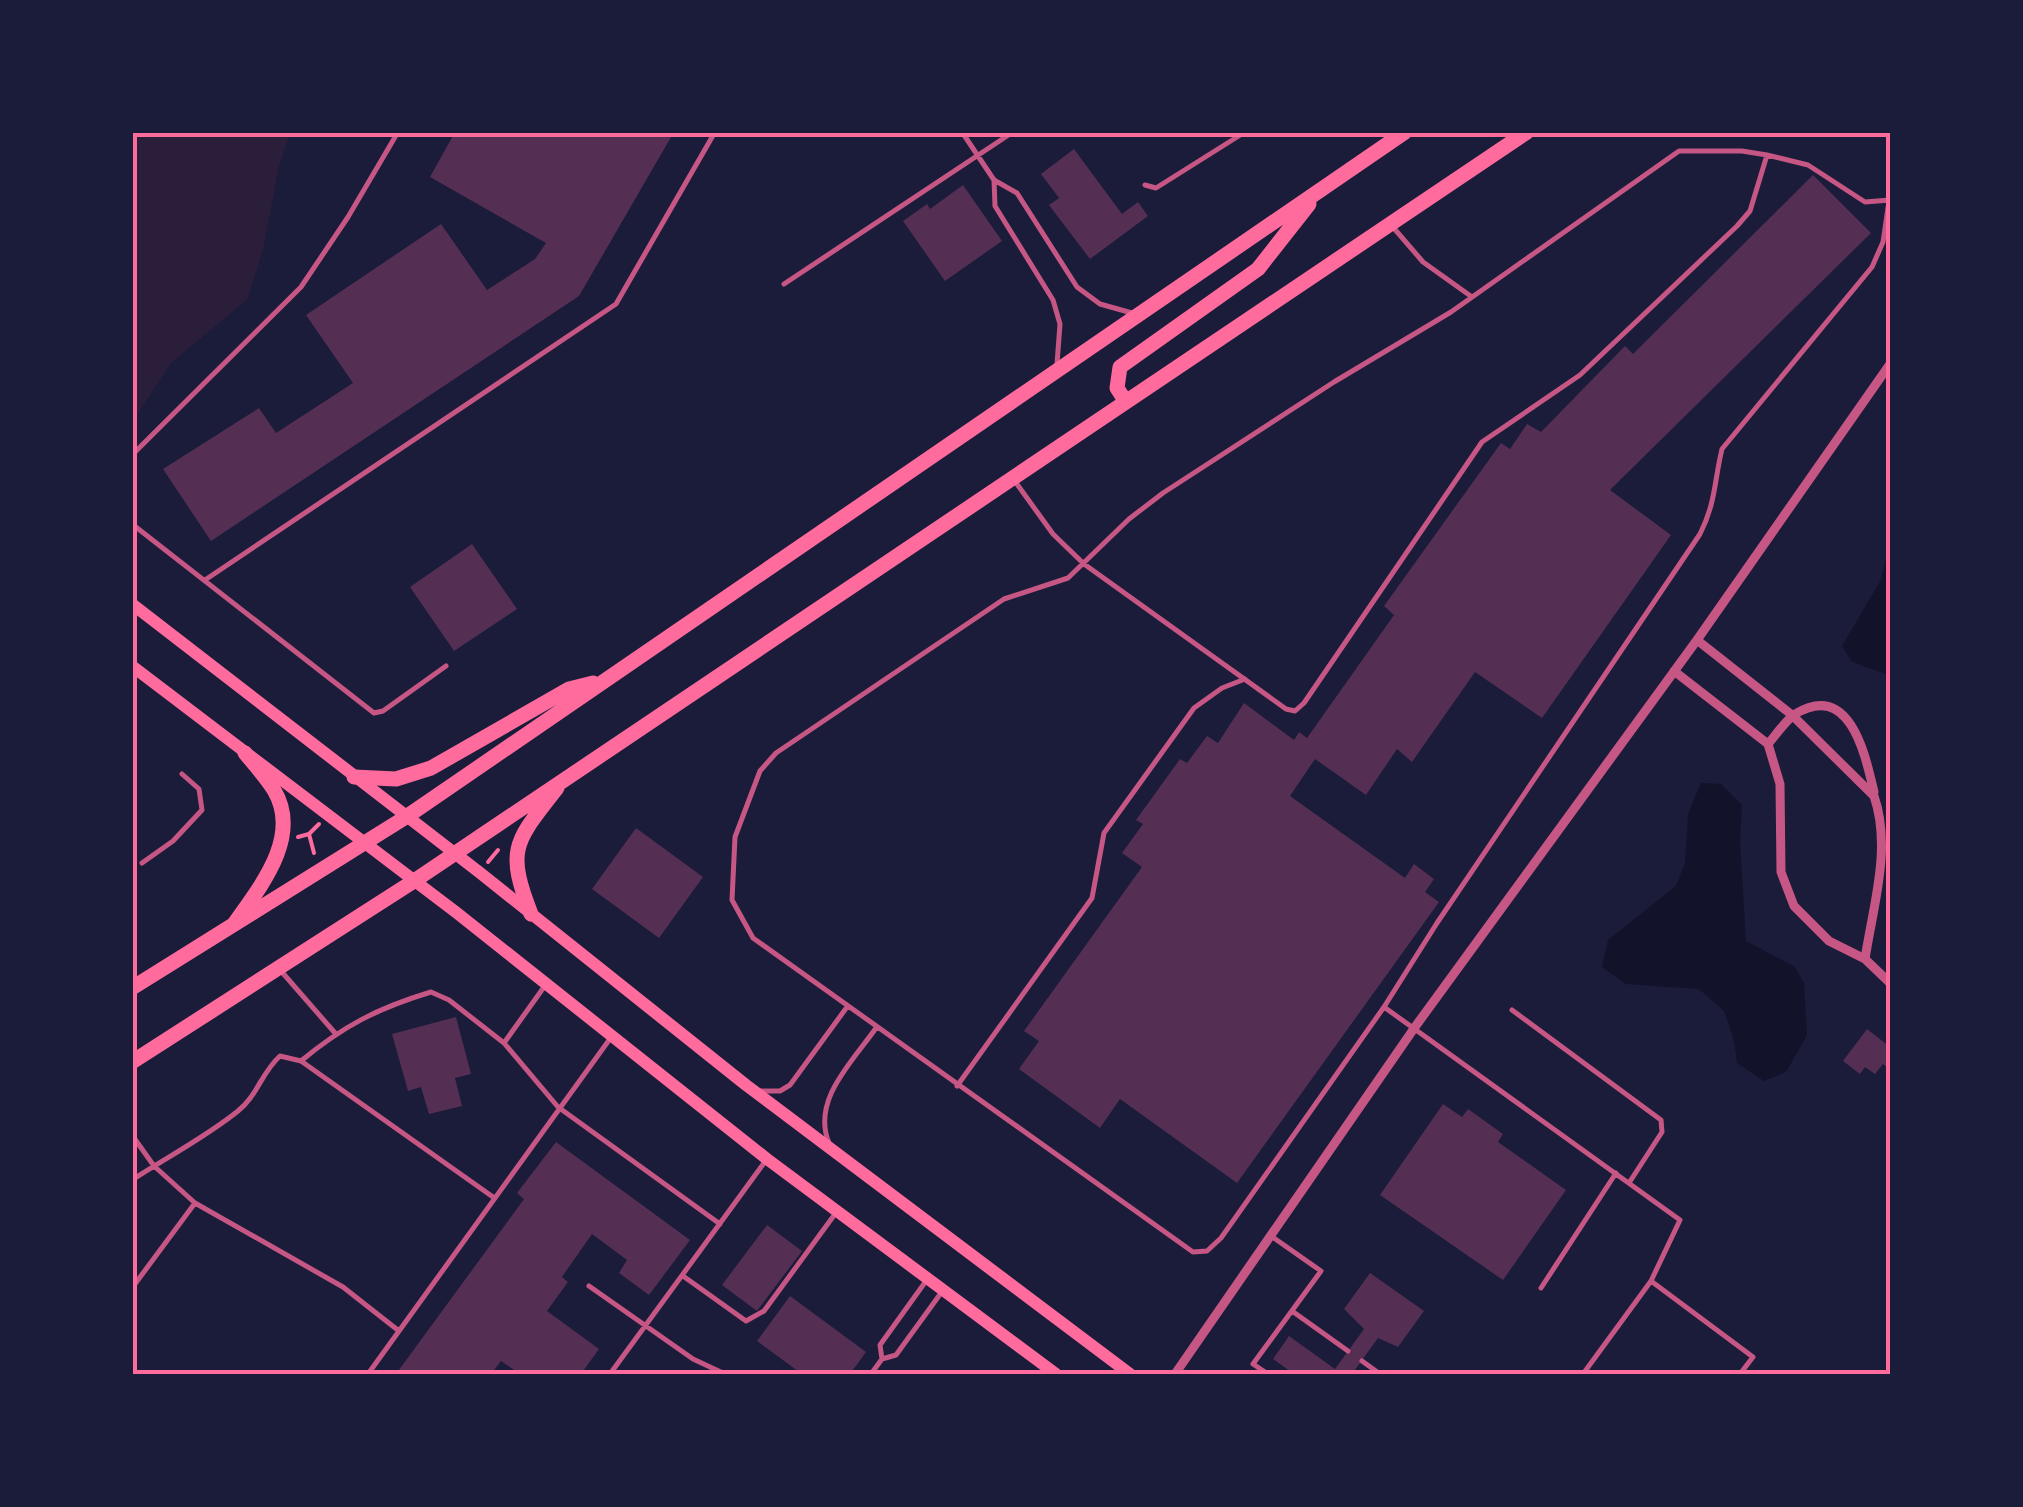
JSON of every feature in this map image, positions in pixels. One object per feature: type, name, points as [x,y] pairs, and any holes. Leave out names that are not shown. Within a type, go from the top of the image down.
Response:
[{"type":"main road","points":[[132,988],[406,818],[1406,132]]},
{"type":"main road","points":[[132,1062],[414,881],[1527,132]]},
{"type":"main road","points":[[1126,402],[1117,388],[1120,367],[1258,269],[1318,192]]},
{"type":"main road","points":[[132,604],[746,1085],[1130,1374]]},
{"type":"main road","points":[[132,666],[546,983],[767,1160],[1056,1374]]},
{"type":"main road","points":[[354,777],[396,779],[431,768],[569,689],[606,679]]},
{"type":"main road","points":[[230,929],[266,878],[281,845],[284,821],[276,793],[245,752]]},
{"type":"main road","points":[[532,914],[520,884],[516,850],[528,826],[567,776]]},
{"type":"street","points":[[1175,1374],[1415,1027],[1674,671],[1890,364]]},
{"type":"street","points":[[1696,640],[1792,716],[1874,796]]},
{"type":"street","points":[[1674,671],[1768,744],[1780,784],[1781,872],[1794,906],[1829,941],[1865,959],[1890,984]]},
{"type":"street","points":[[1768,744],[1792,716],[1818,705],[1837,710],[1850,721],[1866,758],[1880,812],[1883,846],[1865,959]]},
{"type":"lane","points":[[132,455],[301,287],[398,132]]},
{"type":"lane","points":[[205,580],[616,304],[715,132]]},
{"type":"lane","points":[[962,132],[994,180],[1017,192],[1077,286],[1100,304],[1138,315]]},
{"type":"lane","points":[[784,284],[1013,132]]},
{"type":"lane","points":[[1145,185],[1156,188],[1245,132]]},
{"type":"lane","points":[[1679,151],[1767,155],[1808,165],[1865,202],[1890,200],[1883,242],[1872,267],[1722,449],[1718,484],[1700,534],[1436,922],[1384,1007],[1221,1238],[1207,1251],[1193,1252],[754,938],[732,900],[735,837],[760,771],[776,753],[1004,599],[1059,583],[1163,493],[1472,297],[1679,151]]},
{"type":"lane","points":[[1012,478],[1053,534],[1084,564],[1286,709],[1295,711],[1482,442],[1580,374],[1737,226],[1750,210],[1767,155]]},
{"type":"lane","points":[[994,180],[995,206],[1052,300],[1060,324],[1056,371]]},
{"type":"lane","points":[[1390,224],[1423,262],[1472,297]]},
{"type":"lane","points":[[132,524],[374,712],[382,711],[446,666]]},
{"type":"lane","points":[[957,1086],[1092,898],[1104,833],[1194,708],[1222,688],[1245,679]]},
{"type":"lane","points":[[142,863],[173,840],[202,810],[198,789],[182,774]]},
{"type":"lane","points":[[278,967],[335,1033]]},
{"type":"lane","points":[[504,1043],[546,983]]},
{"type":"lane","points":[[300,1061],[335,1033],[384,1006],[430,992],[449,1000],[504,1043],[558,1107],[720,1224]]},
{"type":"lane","points":[[746,1085],[770,1092],[790,1085],[847,1007]]},
{"type":"lane","points":[[1384,1007],[1680,1220],[1651,1281],[1583,1374]]},
{"type":"lane","points":[[1512,1010],[1662,1120],[1662,1132],[1629,1183]]},
{"type":"lane","points":[[836,1154],[828,1140],[823,1113],[831,1092],[876,1028]]},
{"type":"lane","points":[[368,1374],[612,1036]]},
{"type":"lane","points":[[132,1180],[240,1110],[256,1091],[266,1069],[280,1056],[300,1061],[493,1198]]},
{"type":"lane","points":[[132,1135],[154,1166],[196,1204],[343,1287],[399,1331]]},
{"type":"lane","points":[[610,1374],[767,1160]]},
{"type":"lane","points":[[1541,1288],[1616,1174]]},
{"type":"lane","points":[[132,1288],[196,1204]]},
{"type":"lane","points":[[682,1275],[746,1321],[764,1311],[837,1212]]},
{"type":"lane","points":[[1268,1374],[1254,1364],[1321,1271],[1271,1236]]},
{"type":"lane","points":[[882,1359],[880,1344],[928,1279]]},
{"type":"lane","points":[[1651,1281],[1753,1356],[1740,1374]]},
{"type":"lane","points":[[590,1286],[692,1360],[725,1374]]},
{"type":"lane","points":[[870,1374],[882,1359],[896,1356],[943,1290]]},
{"type":"lane","points":[[1292,1311],[1348,1351]]},
{"type":"lane","points":[[1362,1361],[1380,1374]]},
{"type":"path","points":[[296,838],[308,834],[318,824]]},
{"type":"path","points":[[308,834],[314,853]]},
{"type":"path","points":[[494,844],[505,852]]},
{"type":"path","points":[[487,863],[498,850]]},
{"type":"shaded area","points":[[133,132],[290,133],[248,299],[171,363],[133,421]]},
{"type":"shaded area","points":[[1890,541],[1890,676],[1851,661],[1842,646],[1881,580]]},
{"type":"shaded area","points":[[1701,783],[1721,784],[1742,805],[1740,843],[1746,941],[1795,967],[1804,983],[1807,1035],[1786,1072],[1764,1081],[1737,1063],[1724,1011],[1699,989],[1626,984],[1602,967],[1608,940],[1676,886],[1685,863],[1688,814]]},
{"type":"building","points":[[455,132],[674,132],[579,296],[211,541],[163,469],[259,408],[276,433],[353,383],[306,315],[441,224],[487,290],[535,259],[546,243],[430,177]]},
{"type":"building","points":[[1074,149],[1122,214],[1138,202],[1148,216],[1090,259],[1049,205],[1059,198],[1041,174]]},
{"type":"building","points":[[1813,175],[1871,233],[1610,490],[1671,535],[1542,718],[1475,672],[1412,762],[1397,749],[1366,795],[1315,759],[1290,796],[1405,878],[1414,864],[1434,879],[1425,892],[1439,902],[1237,1183],[1120,1099],[1100,1128],[1019,1069],[1039,1041],[1024,1031],[1142,867],[1122,853],[1143,824],[1136,820],[1180,759],[1187,763],[1207,736],[1218,743],[1244,703],[1294,740],[1299,732],[1307,738],[1394,615],[1384,606],[1501,443],[1510,449],[1527,424],[1541,432],[1625,346],[1633,354]]},
{"type":"building","points":[[963,185],[1002,241],[945,281],[903,221],[927,204],[930,209]]},
{"type":"building","points":[[472,544],[517,609],[454,651],[410,587]]},
{"type":"building","points":[[636,828],[703,877],[659,938],[592,889]]},
{"type":"building","points":[[456,1017],[471,1074],[455,1078],[462,1106],[429,1114],[421,1087],[408,1091],[392,1034]]},
{"type":"building","points":[[1867,1029],[1890,1047],[1890,1065],[1888,1068],[1883,1064],[1875,1074],[1865,1067],[1860,1074],[1843,1061]]},
{"type":"building","points":[[1443,1104],[1462,1117],[1468,1109],[1503,1134],[1498,1142],[1566,1190],[1503,1280],[1380,1195]]},
{"type":"building","points":[[556,1142],[690,1240],[649,1295],[619,1273],[627,1260],[592,1234],[562,1277],[568,1282],[547,1311],[599,1349],[581,1374],[520,1374],[501,1361],[491,1374],[396,1374],[524,1199],[517,1193]]},
{"type":"building","points":[[767,1225],[802,1251],[757,1311],[722,1285]]},
{"type":"building","points":[[1370,1273],[1424,1311],[1398,1347],[1378,1338],[1352,1374],[1294,1374],[1273,1359],[1289,1336],[1335,1369],[1364,1329],[1344,1309]]},
{"type":"building","points":[[790,1296],[866,1352],[850,1374],[802,1374],[757,1341]]}]
